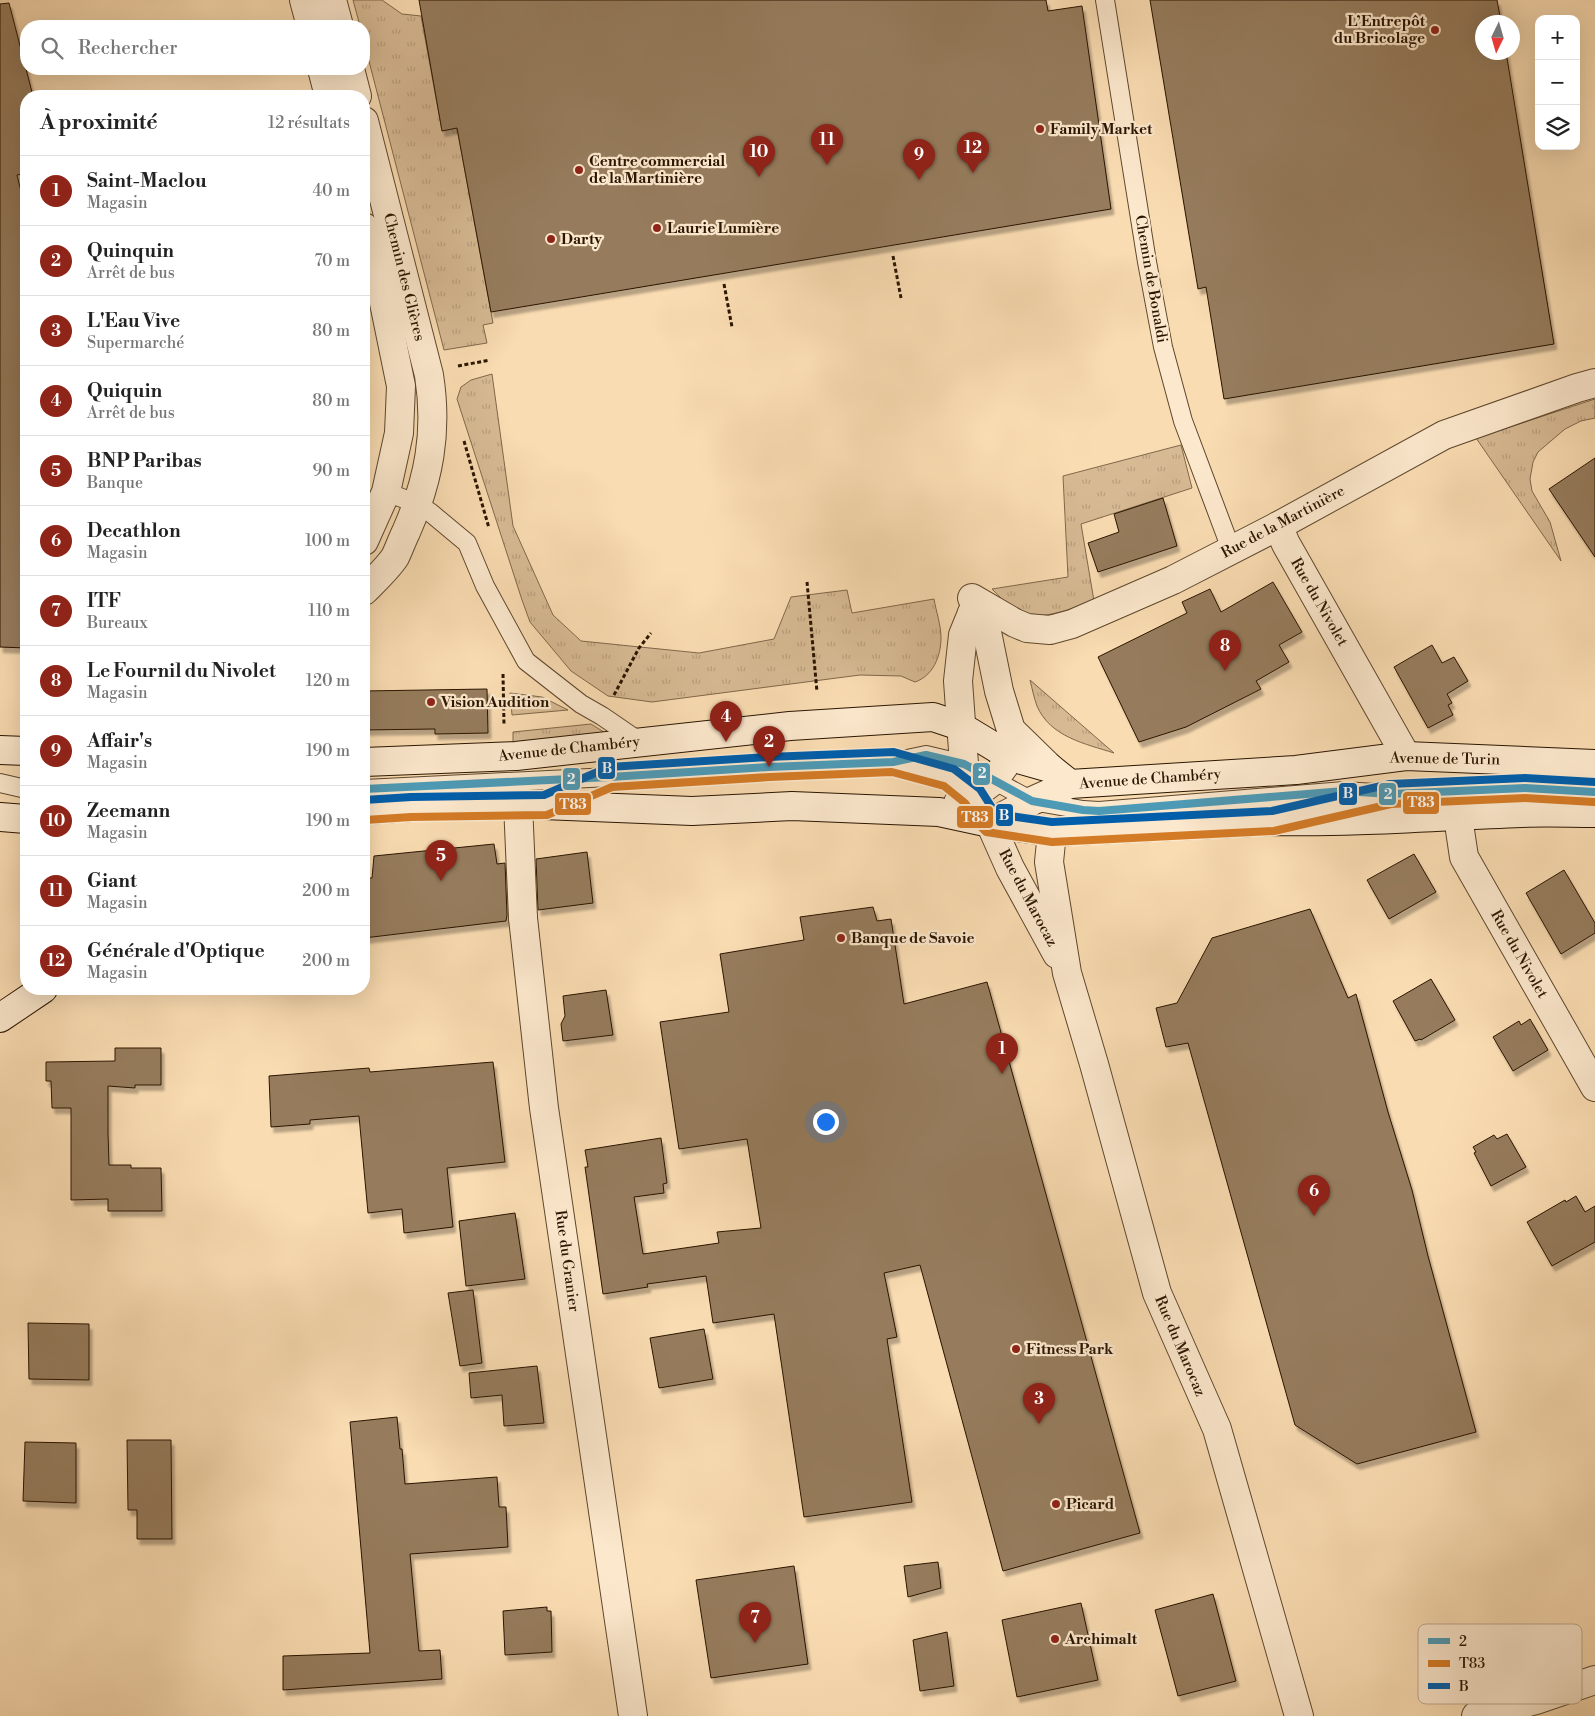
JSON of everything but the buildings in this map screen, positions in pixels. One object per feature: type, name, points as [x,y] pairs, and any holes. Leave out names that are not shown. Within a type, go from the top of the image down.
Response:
[{"type":"street","points":[[304,0],[309,20]]},
{"type":"street","points":[[332,0],[337,20]]},
{"type":"street","points":[[324,75],[327,90]]},
{"type":"street","points":[[352,75],[355,90]]},
{"type":"street","name":"Chemin des Glières","points":[[370,144],[429,375],[432,396],[431,436],[426,476],[418,504],[394,558],[370,584]]},
{"type":"street","name":"Chemin des Glières","points":[[370,249],[383,298],[401,386],[399,433],[386,492],[370,528]]},
{"type":"street","name":"Chemin des Glières","points":[[383,298],[429,375]]},
{"type":"street","name":"Rue de la Martinière","points":[[972,598],[1027,628],[1050,630],[1072,624],[1173,580],[1278,526],[1444,435],[1577,388],[1595,384]]},
{"type":"street","name":"Rue du Nivolet","points":[[1278,526],[1286,544],[1406,756]]},
{"type":"street","name":"Rue du Marocaz","points":[[1011,730],[999,691],[986,632],[972,613],[963,635],[958,681],[964,764],[983,788],[990,823],[1010,868],[1067,973]]},
{"type":"street","name":"Avenue de Chambéry","points":[[370,762],[516,756],[790,726],[933,717],[960,726],[1011,757],[1060,776],[1296,770]]},
{"type":"street","points":[[939,812],[983,788],[1011,757],[1011,730]]},
{"type":"street","points":[[990,823],[1032,801],[1060,776],[1011,730]]},
{"type":"street","points":[[0,750],[20,751]]},
{"type":"street","name":"Avenue de Turin","points":[[1296,770],[1406,756],[1595,764]]},
{"type":"street","points":[[370,810],[518,804],[692,811],[792,806],[939,812],[990,823],[1052,832],[1273,821],[1309,822],[1523,813],[1595,813]]},
{"type":"street","name":"Rue du Granier","points":[[518,804],[523,918],[546,1117],[633,1716]]},
{"type":"street","points":[[0,817],[20,819]]},
{"type":"street","name":"Rue du Nivolet","points":[[1458,817],[1464,857],[1595,1087]]},
{"type":"street","name":"Rue du Marocaz","points":[[1052,832],[1049,862],[1067,973],[1157,1293],[1217,1429],[1299,1716]]},
{"type":"street","points":[[0,1018],[34,995]]},
{"type":"street","points":[[1582,1684],[1595,1680]]},
{"type":"street","points":[[1476,1716],[1521,1704]]},
{"type":"lane","name":"Chemin de Bonaldi","points":[[1106,0],[1147,262],[1164,347],[1183,421],[1231,549]]},
{"type":"lane","points":[[386,492],[418,504],[467,543],[485,586],[526,661],[581,704],[640,742]]},
{"type":"lane","points":[[370,789],[893,762],[926,756],[964,764]]},
{"type":"lane","points":[[893,762],[1032,801],[1099,811],[1344,792],[1390,794],[1525,788],[1595,792]]},
{"type":"lane","points":[[0,782],[20,777]]},
{"type":"lane","points":[[546,805],[610,777]]},
{"type":"lane","points":[[0,782],[20,787]]},
{"type":"lane","points":[[1273,821],[1390,794]]},
{"type":"path","points":[[893,256],[901,298]]},
{"type":"path","points":[[724,284],[732,326]]},
{"type":"path","points":[[467,364],[490,360]]},
{"type":"path","points":[[456,437],[464,441],[492,537]]},
{"type":"path","points":[[807,582],[817,692]]},
{"type":"path","points":[[611,703],[635,655],[651,632]]},
{"type":"green space","points":[[353,0],[382,0],[402,14],[421,16],[442,131],[457,128],[493,323],[483,325],[487,343],[444,350],[370,65],[370,20],[358,20]]},
{"type":"green space","points":[[492,374],[513,526],[553,615],[581,641],[699,653],[774,639],[791,597],[847,590],[852,613],[934,599],[941,638],[938,658],[935,664],[927,675],[915,682],[901,676],[860,675],[652,702],[608,696],[571,671],[530,622],[522,600],[457,399],[461,387],[471,380]]},
{"type":"green space","points":[[1595,399],[1595,418],[1581,421],[1565,429],[1538,452],[1533,462],[1530,479],[1532,491],[1550,522],[1561,561],[1476,438]]},
{"type":"green space","points":[[1181,445],[1192,488],[1081,524],[1094,601],[1054,614],[1023,615],[1015,611],[992,589],[1068,577],[1063,476]]},
{"type":"green space","points":[[1030,680],[1114,753],[1070,738],[1051,725],[1043,717],[1037,706]]},
{"type":"green space","points":[[510,693],[542,697],[568,710],[512,715]]},
{"type":"green space","points":[[591,724],[607,734],[513,744],[513,732]]},
{"type":"transit line","name":"B","points":[[370,800],[411,797],[544,795],[609,767],[768,757],[894,752],[954,769],[980,789],[996,814],[1052,822],[1272,811],[1390,784],[1525,778],[1595,782]]},
{"type":"transit line","name":"2","points":[[370,789],[893,762],[926,755],[964,764],[1032,801],[1099,811],[1344,791],[1390,794],[1525,788],[1595,792]]},
{"type":"transit line","name":"T83","points":[[370,820],[411,817],[547,815],[612,787],[770,777],[892,772],[944,786],[965,803],[986,832],[1052,842],[1274,831],[1391,804],[1525,798],[1594,802]]},
{"type":"place","name":"L’Entrepôt du Bricolage","points":[[1435,30]]},
{"type":"place","name":"Family Market","points":[[1040,129]]},
{"type":"place","name":"Giant","points":[[827,165]]},
{"type":"place","name":"Centre commercial de la Martinière","points":[[579,170]]},
{"type":"place","name":"Générale d'Optique","points":[[973,173]]},
{"type":"place","name":"Zeemann","points":[[759,177]]},
{"type":"place","name":"Affair's","points":[[919,180]]},
{"type":"place","name":"Laurie Lumière","points":[[657,228]]},
{"type":"place","name":"Darty","points":[[551,239]]},
{"type":"place","name":"Le Fournil du Nivolet","points":[[1225,671]]},
{"type":"place","name":"Vision Audition","points":[[431,702]]},
{"type":"place","name":"Quiquin","points":[[726,742]]},
{"type":"place","name":"Quinquin","points":[[769,767]]},
{"type":"place","name":"BNP Paribas","points":[[441,881]]},
{"type":"place","name":"Banque de Savoie","points":[[841,938]]},
{"type":"place","name":"Saint-Maclou","points":[[1002,1074]]},
{"type":"place","name":"Decathlon","points":[[1314,1216]]},
{"type":"place","name":"Fitness Park","points":[[1016,1349]]},
{"type":"place","name":"L'Eau Vive","points":[[1039,1424]]},
{"type":"place","name":"Picard","points":[[1056,1504]]},
{"type":"place","name":"Archimalt","points":[[1055,1639]]},
{"type":"place","name":"ITF","points":[[755,1643]]}]
